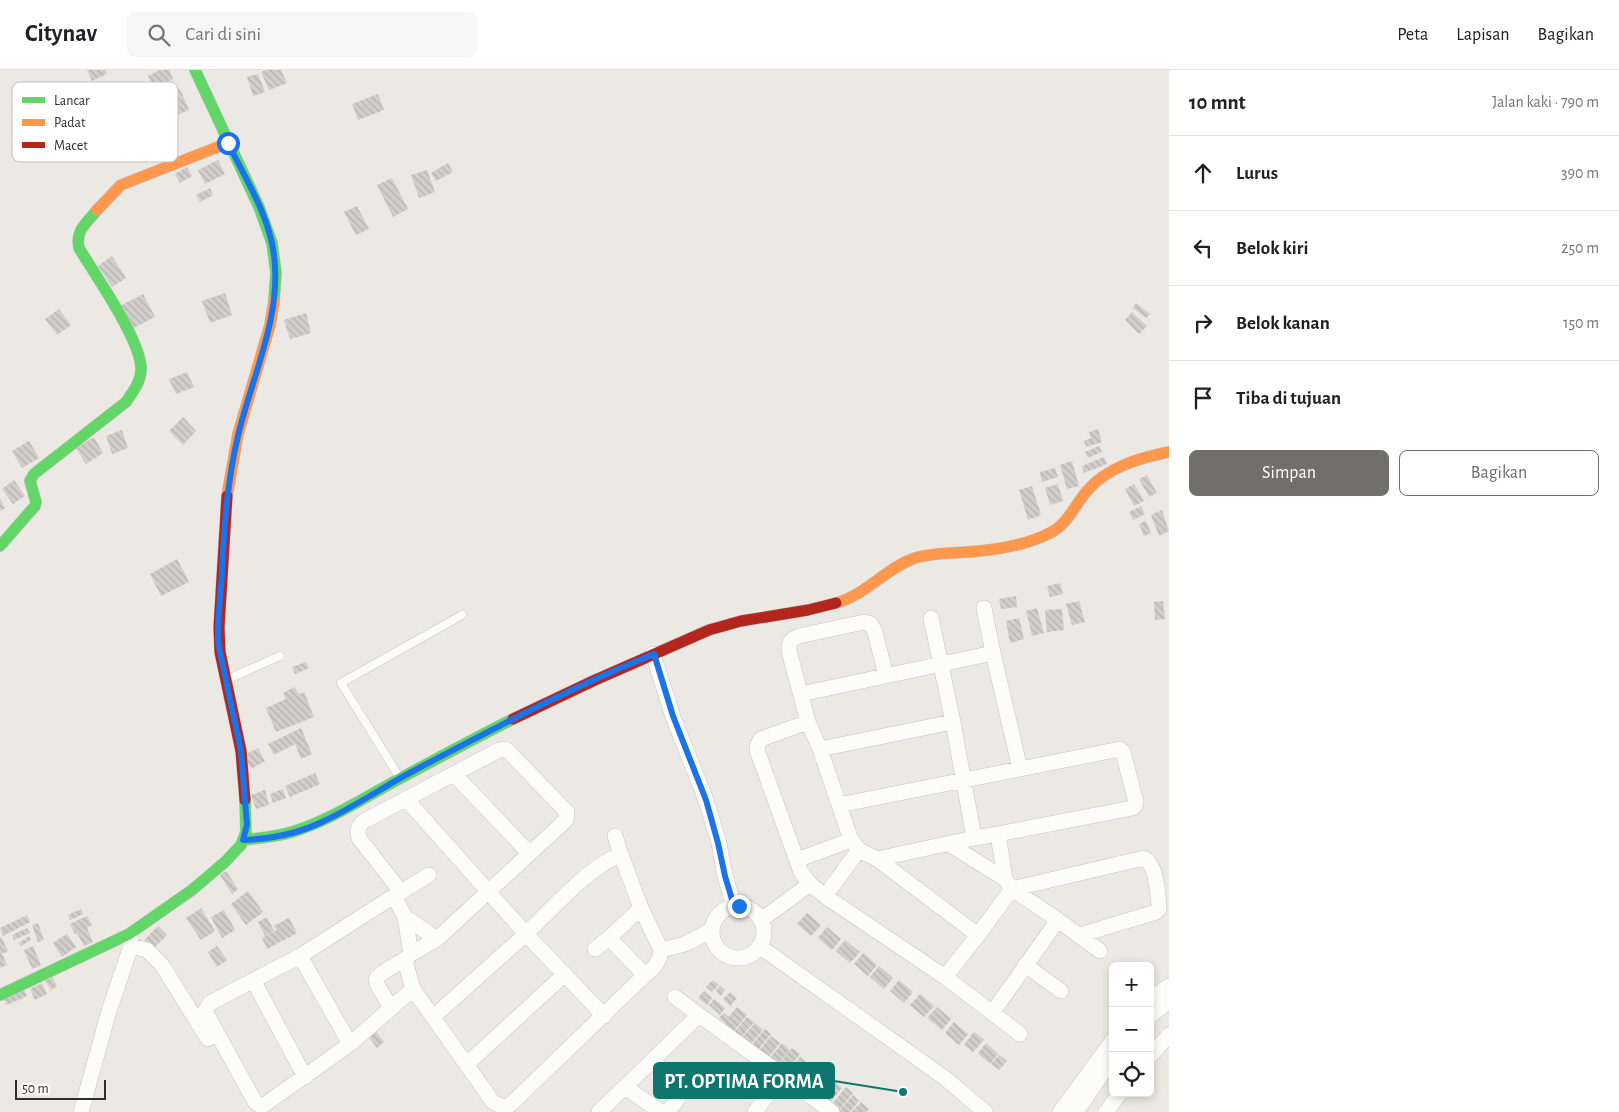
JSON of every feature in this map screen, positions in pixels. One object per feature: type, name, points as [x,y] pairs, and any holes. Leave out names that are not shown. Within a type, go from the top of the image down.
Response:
[{"type":"street","points":[[0,995],[130,940],[232,856],[243,840],[247,825],[241,751],[220,652],[218,634],[228,486],[238,434],[270,325],[276,290],[274,256],[269,232],[259,207],[195,70]]},
{"type":"street","points":[[0,546],[36,502],[30,481],[34,474],[126,402],[136,389],[140,377],[141,365],[131,340],[79,248],[78,233],[102,204],[122,185],[228,143]]},
{"type":"street","points":[[243,840],[261,840],[307,828],[324,821],[400,778],[597,678],[710,630],[838,602],[852,597],[897,565],[926,555],[978,551],[1022,544],[1049,534],[1064,523],[1097,480],[1110,472],[1152,456],[1169,452]]},
{"type":"street","points":[[984,608],[1020,769]]},
{"type":"street","points":[[931,618],[953,722],[974,838]]},
{"type":"street","points":[[886,676],[876,632],[871,624],[864,622],[799,636],[792,638],[789,643],[789,652],[808,722],[820,748],[855,845],[878,859],[978,935]]},
{"type":"street","points":[[801,694],[993,652]]},
{"type":"street","points":[[654,654],[673,716],[706,800],[734,906]]},
{"type":"street","points":[[808,722],[761,739],[757,750],[801,872],[810,884],[825,896],[945,977],[1020,1034]]},
{"type":"street","points":[[820,748],[953,722]]},
{"type":"street","points":[[391,1008],[376,979],[381,974],[408,957],[437,939],[488,890],[571,817],[506,749],[499,750],[364,820],[357,831],[359,838],[398,894],[405,917],[408,957],[414,989],[493,1102],[504,1108],[512,1103],[604,1016],[657,964],[661,956],[661,950],[641,908],[614,836]]},
{"type":"street","points":[[839,805],[1120,749],[1122,752],[1136,802],[1136,806],[1132,808],[974,838],[878,859]]},
{"type":"street","points":[[454,774],[529,853]]},
{"type":"street","points":[[406,799],[526,934],[604,1016]]},
{"type":"street","points":[[945,977],[978,935],[1009,884],[998,834]]},
{"type":"street","points":[[949,844],[1009,884],[1100,951]]},
{"type":"street","points":[[797,860],[855,845]]},
{"type":"street","points":[[825,896],[855,845]]},
{"type":"street","points":[[434,1017],[566,895],[601,865],[621,855]]},
{"type":"street","points":[[1009,884],[1144,858],[1149,860],[1153,868],[1159,904],[1156,912],[1080,935]]},
{"type":"street","points":[[414,989],[350,1044],[264,1105],[257,1104],[206,1014],[210,1003],[300,956],[429,875]]},
{"type":"street","points":[[761,920],[810,884]]},
{"type":"street","points":[[734,906],[744,906],[751,909],[761,920],[764,934],[759,946],[749,955],[734,958],[715,945],[712,930],[719,914],[734,906]]},
{"type":"street","points":[[595,948],[609,938],[641,908]]},
{"type":"street","points":[[405,917],[437,939]]},
{"type":"street","points":[[992,1013],[1058,920]]},
{"type":"street","points":[[661,950],[685,944],[712,930]]},
{"type":"street","points":[[609,938],[644,975]]},
{"type":"street","points":[[80,1112],[130,940]]},
{"type":"street","points":[[130,940],[147,950],[162,965],[199,1023],[251,1112]]},
{"type":"street","points":[[759,946],[945,1078],[985,1112]]},
{"type":"street","points":[[300,956],[350,1044]]},
{"type":"street","points":[[1025,965],[1061,991]]},
{"type":"street","points":[[467,1064],[565,974]]},
{"type":"street","points":[[253,980],[304,1077]]},
{"type":"street","points":[[1154,996],[1169,986]]},
{"type":"street","points":[[675,997],[832,1112]]},
{"type":"street","points":[[1154,1013],[1169,1001]]},
{"type":"street","points":[[599,1112],[699,1015]]},
{"type":"street","points":[[1153,1052],[1169,1034]]},
{"type":"street","points":[[1060,1112],[1109,1045]]},
{"type":"street","points":[[652,1060],[678,1084],[681,1090],[680,1096],[667,1112]]},
{"type":"street","points":[[1076,1112],[1109,1064]]},
{"type":"street","points":[[755,1112],[782,1075]]},
{"type":"street","points":[[625,1087],[661,1112]]},
{"type":"street","points":[[1106,1112],[1117,1097]]},
{"type":"lane","points":[[400,778],[341,683],[462,615]]},
{"type":"lane","points":[[226,680],[280,656]]},
{"type":"building","points":[[87,70],[105,70],[107,74],[92,81]]},
{"type":"building","points":[[160,70],[169,70],[173,79],[167,82],[151,82],[148,76]]},
{"type":"building","points":[[281,70],[287,83],[269,90],[261,72]]},
{"type":"building","points":[[258,74],[265,92],[253,96],[247,77]]},
{"type":"building","points":[[180,89],[189,110],[178,115],[178,90]]},
{"type":"building","points":[[378,94],[384,110],[358,120],[352,104]]},
{"type":"building","points":[[218,160],[225,174],[205,184],[198,170]]},
{"type":"building","points":[[448,163],[453,172],[436,181],[431,173]]},
{"type":"building","points":[[187,167],[192,176],[180,183],[175,174]]},
{"type":"building","points":[[427,170],[435,192],[419,198],[411,175]]},
{"type":"building","points":[[392,178],[408,209],[393,217],[377,185]]},
{"type":"building","points":[[210,188],[213,195],[200,202],[196,195]]},
{"type":"building","points":[[357,206],[369,229],[356,235],[344,212]]},
{"type":"building","points":[[112,256],[126,278],[112,287],[98,266]]},
{"type":"building","points":[[225,293],[232,315],[210,323],[202,301]]},
{"type":"building","points":[[143,294],[155,317],[132,329],[120,306]]},
{"type":"building","points":[[1136,303],[1150,314],[1146,318],[1133,308]]},
{"type":"building","points":[[59,309],[71,325],[57,335],[45,319]]},
{"type":"building","points":[[1132,312],[1147,326],[1139,334],[1125,320]]},
{"type":"building","points":[[306,313],[311,333],[290,339],[284,320]]},
{"type":"building","points":[[187,372],[194,387],[176,394],[169,379]]},
{"type":"building","points":[[183,417],[196,431],[183,445],[169,431]]},
{"type":"building","points":[[1098,429],[1102,442],[1086,447],[1084,441],[1091,438],[1089,432]]},
{"type":"building","points":[[122,430],[128,448],[112,454],[106,436]]},
{"type":"building","points":[[94,437],[103,453],[86,464],[76,448]]},
{"type":"building","points":[[29,441],[39,458],[22,468],[12,451]]},
{"type":"building","points":[[1099,446],[1102,452],[1088,458],[1085,452]]},
{"type":"building","points":[[1104,457],[1107,464],[1084,473],[1082,466]]},
{"type":"building","points":[[1072,461],[1079,486],[1067,489],[1060,465]]},
{"type":"building","points":[[1055,468],[1058,477],[1042,482],[1040,472]]},
{"type":"building","points":[[1147,475],[1157,493],[1149,497],[1139,479]]},
{"type":"building","points":[[14,480],[25,496],[13,504],[2,489]]},
{"type":"building","points":[[1058,484],[1063,501],[1050,505],[1045,488]]},
{"type":"building","points":[[1134,484],[1144,501],[1134,506],[1125,489]]},
{"type":"building","points":[[1032,486],[1041,515],[1028,520],[1019,490]]},
{"type":"building","points":[[0,498],[5,508],[0,511]]},
{"type":"building","points":[[1141,506],[1145,514],[1133,520],[1129,512]]},
{"type":"building","points":[[1162,510],[1169,531],[1159,536],[1151,515]]},
{"type":"building","points":[[1146,521],[1151,533],[1144,536],[1139,524]]},
{"type":"building","points":[[177,559],[189,582],[161,596],[150,574]]},
{"type":"building","points":[[1060,583],[1063,594],[1050,597],[1047,586]]},
{"type":"building","points":[[1016,596],[1017,607],[1001,609],[999,599]]},
{"type":"building","points":[[1079,601],[1085,622],[1072,625],[1066,604]]},
{"type":"building","points":[[1163,601],[1165,619],[1155,620],[1154,602]]},
{"type":"building","points":[[1037,608],[1044,633],[1032,636],[1026,611]]},
{"type":"building","points":[[1062,609],[1064,630],[1047,632],[1045,610]]},
{"type":"building","points":[[1019,618],[1024,639],[1010,643],[1006,621]]},
{"type":"building","points":[[306,662],[309,668],[295,674],[292,667]]},
{"type":"building","points":[[294,687],[299,694],[304,692],[314,717],[276,732],[266,708],[286,699],[283,693]]},
{"type":"building","points":[[301,728],[312,754],[301,759],[295,744],[274,755],[268,744]]},
{"type":"building","points":[[258,748],[265,761],[251,769],[244,755]]},
{"type":"building","points":[[315,773],[320,784],[290,797],[285,786]]},
{"type":"building","points":[[283,789],[286,798],[273,803],[270,794]]},
{"type":"building","points":[[265,790],[269,805],[256,809],[251,795]]},
{"type":"building","points":[[226,871],[238,889],[232,894],[220,875]]},
{"type":"building","points":[[248,891],[263,912],[246,925],[231,904]]},
{"type":"building","points":[[201,908],[215,931],[201,940],[186,918]]},
{"type":"building","points":[[81,909],[83,914],[70,920],[68,915]]},
{"type":"building","points":[[224,910],[235,930],[222,938],[211,917]]},
{"type":"building","points":[[807,913],[821,925],[811,936],[797,924]]},
{"type":"building","points":[[27,915],[30,922],[3,936],[0,928]]},
{"type":"building","points":[[87,916],[92,925],[87,928],[93,942],[84,946],[70,924]]},
{"type":"building","points":[[267,917],[274,931],[265,936],[258,922]]},
{"type":"building","points":[[289,918],[297,933],[267,949],[262,938],[277,930],[274,926]]},
{"type":"building","points":[[38,923],[44,940],[38,942],[32,925]]},
{"type":"building","points":[[158,926],[167,935],[153,949],[144,940]]},
{"type":"building","points":[[827,927],[841,939],[832,950],[818,938]]},
{"type":"building","points":[[27,928],[30,933],[14,940],[12,935]]},
{"type":"building","points":[[67,934],[76,947],[62,957],[53,943]]},
{"type":"building","points":[[29,936],[31,940],[21,946],[19,943]]},
{"type":"building","points":[[0,938],[8,951],[2,954],[7,965],[0,968]]},
{"type":"building","points":[[845,940],[860,952],[850,963],[836,951]]},
{"type":"building","points":[[33,946],[41,965],[32,969],[24,950]]},
{"type":"building","points":[[217,946],[227,960],[217,967],[208,952]]},
{"type":"building","points":[[863,953],[877,965],[868,976],[854,964]]},
{"type":"building","points":[[879,966],[893,978],[884,989],[870,977]]},
{"type":"building","points":[[52,977],[57,986],[51,990],[45,981]]},
{"type":"building","points":[[713,980],[719,985],[712,992],[706,987]]},
{"type":"building","points":[[899,980],[913,992],[904,1003],[890,991]]},
{"type":"building","points":[[42,983],[47,994],[35,1000],[30,989]]},
{"type":"building","points":[[720,986],[725,990],[721,996],[716,991]]},
{"type":"building","points":[[24,990],[27,996],[7,1005],[4,999]]},
{"type":"building","points":[[704,991],[712,998],[707,1005],[698,998]]},
{"type":"building","points":[[730,992],[737,998],[730,1006],[723,999]]},
{"type":"building","points":[[920,994],[934,1006],[924,1017],[910,1005]]},
{"type":"building","points":[[714,999],[725,1008],[720,1015],[709,1005]]},
{"type":"building","points":[[737,1007],[747,1015],[732,1033],[723,1026],[725,1023],[719,1018],[724,1013],[729,1017]]},
{"type":"building","points":[[937,1007],[951,1019],[942,1030],[927,1018]]},
{"type":"building","points":[[747,1017],[754,1022],[738,1041],[732,1035]]},
{"type":"building","points":[[954,1022],[968,1034],[959,1045],[945,1033]]},
{"type":"building","points":[[755,1023],[763,1030],[748,1047],[740,1040]]},
{"type":"building","points":[[765,1029],[771,1034],[757,1051],[751,1046]]},
{"type":"building","points":[[376,1032],[384,1042],[377,1048],[369,1037]]},
{"type":"building","points":[[974,1032],[984,1040],[973,1052],[964,1045]]},
{"type":"building","points":[[771,1036],[780,1043],[767,1059],[758,1052]]},
{"type":"building","points":[[782,1043],[790,1050],[777,1065],[769,1059]]},
{"type":"building","points":[[986,1043],[998,1054],[990,1064],[978,1053]]},
{"type":"building","points":[[792,1048],[800,1054],[787,1071],[779,1064]]},
{"type":"building","points":[[999,1055],[1007,1061],[999,1070],[991,1064]]},
{"type":"building","points":[[800,1057],[807,1063],[796,1077],[789,1071]]},
{"type":"building","points":[[810,1062],[817,1067],[804,1083],[797,1077]]},
{"type":"building","points":[[826,1076],[834,1082],[821,1097],[814,1091]]},
{"type":"building","points":[[835,1082],[842,1088],[829,1104],[822,1099]]},
{"type":"building","points":[[846,1087],[853,1093],[839,1110],[832,1104]]},
{"type":"building","points":[[853,1095],[859,1101],[850,1112],[838,1112]]},
{"type":"building","points":[[861,1102],[869,1109],[866,1112],[852,1112]]},
{"type":"traffic: fast","points":[[195,70],[259,207],[272,243],[276,273],[274,301]]},
{"type":"traffic: fast","points":[[0,546],[35,506],[36,502],[30,481],[34,474],[126,402],[140,377],[141,367],[138,354],[125,323],[79,248],[80,231],[97,210]]},
{"type":"traffic: fast","points":[[243,840],[286,834],[320,821],[348,808],[513,719]]},
{"type":"traffic: fast","points":[[0,995],[129,934],[192,890],[225,862],[241,845],[246,832],[245,800]]},
{"type":"traffic: slow","points":[[97,210],[121,185],[228,143]]},
{"type":"traffic: slow","points":[[227,496],[238,434],[270,325],[274,301]]},
{"type":"traffic: slow","points":[[836,603],[857,594],[905,562],[921,556],[1000,549],[1050,533],[1062,525],[1087,491],[1104,476],[1125,465],[1169,452]]},
{"type":"traffic: jam","points":[[227,496],[219,627],[220,652],[241,751],[245,800]]},
{"type":"traffic: jam","points":[[513,719],[593,681],[709,630],[741,621],[808,610],[836,603]]},
{"type":"place","name":"PT. OPTIMA FORMA","points":[[903,1092]]},
{"type":"route","points":[[228,143],[269,232],[276,273],[276,290],[270,325],[238,434],[228,486],[218,634],[220,652],[241,751],[247,825],[243,840],[261,840],[307,828],[324,821],[415,770],[526,713],[623,666],[654,654],[673,716],[706,800],[734,906],[739,906]]}]
